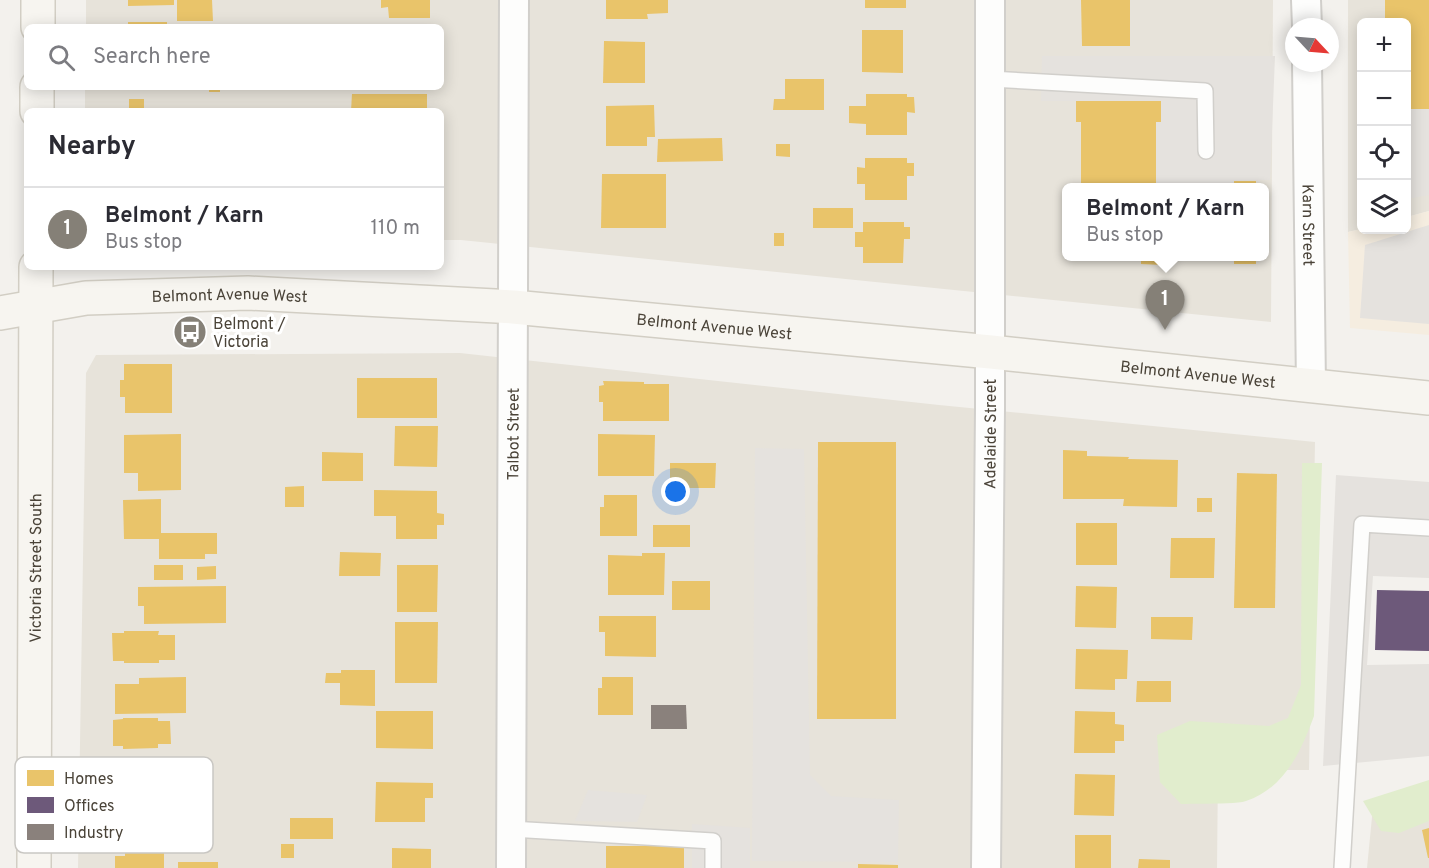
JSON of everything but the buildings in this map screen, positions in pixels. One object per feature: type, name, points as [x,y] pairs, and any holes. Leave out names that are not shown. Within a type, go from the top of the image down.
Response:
[{"type":"street","points":[[38,0],[38,24]]},
{"type":"street","name":"Talbot Street","points":[[511,868],[514,0]]},
{"type":"street","name":"Adelaide Street","points":[[986,868],[991,352],[990,0]]},
{"type":"street","points":[[1306,0],[1306,18]]},
{"type":"street","name":"Karn Street","points":[[1307,72],[1311,386]]},
{"type":"street","points":[[37,108],[38,90]]},
{"type":"street","name":"Victoria Street South","points":[[34,757],[36,270]]},
{"type":"street","name":"Belmont Avenue West","points":[[0,313],[86,298],[248,292],[513,307],[991,352],[1429,398]]},
{"type":"street","name":"Victoria Street South","points":[[34,853],[34,868]]},
{"type":"lane","points":[[990,79],[1205,91],[1206,151]]},
{"type":"lane","points":[[1342,868],[1362,524],[1429,528]]},
{"type":"lane","points":[[511,829],[713,841],[713,868]]},
{"type":"shaded area","points":[[86,0],[1273,0],[1271,322],[444,240],[444,108],[85,108],[85,90],[444,90],[444,24],[86,24]]},
{"type":"shaded area","points":[[1348,0],[1429,0],[1429,211],[1411,216],[1411,18],[1357,18],[1357,230],[1348,232]]},
{"type":"shaded area","points":[[1042,56],[1275,56],[1270,180],[1234,181],[1234,183],[1156,183],[1156,122],[1161,122],[1161,101],[1041,101]]},
{"type":"shaded area","points":[[1411,109],[1429,109],[1429,195],[1411,198]]},
{"type":"shaded area","points":[[1429,211],[1429,335],[1350,328],[1348,232],[1357,230],[1357,234],[1411,234],[1411,216]]},
{"type":"shaded area","points":[[1429,225],[1429,324],[1360,318],[1365,245],[1400,234],[1411,234],[1411,231]]},
{"type":"shaded area","points":[[460,353],[939,405],[1315,442],[1309,770],[1218,770],[1217,868],[78,868],[78,853],[213,853],[213,757],[80,757],[86,373],[96,355]]},
{"type":"shaded area","points":[[755,448],[804,449],[810,775],[831,796],[899,800],[898,862],[752,861]]},
{"type":"shaded area","points":[[1336,475],[1429,482],[1429,578],[1373,576],[1367,665],[1429,664],[1429,756],[1323,766]]},
{"type":"shaded area","points":[[588,790],[647,795],[637,822],[575,821]]},
{"type":"shaded area","points":[[1429,794],[1429,868],[1367,868],[1373,807]]},
{"type":"shaded area","points":[[692,824],[750,828],[750,868],[692,868]]},
{"type":"green space","points":[[1302,463],[1322,463],[1314,716],[1290,767],[1281,778],[1260,795],[1240,802],[1181,804],[1160,782],[1157,735],[1190,721],[1269,726],[1288,718],[1301,685]]},
{"type":"green space","points":[[1429,780],[1429,821],[1399,833],[1381,831],[1363,801]]},
{"type":"place","name":"Belmont / Karn","points":[[1165,330]]},
{"type":"place","name":"Belmont / Victoria","points":[[190,332]]}]
